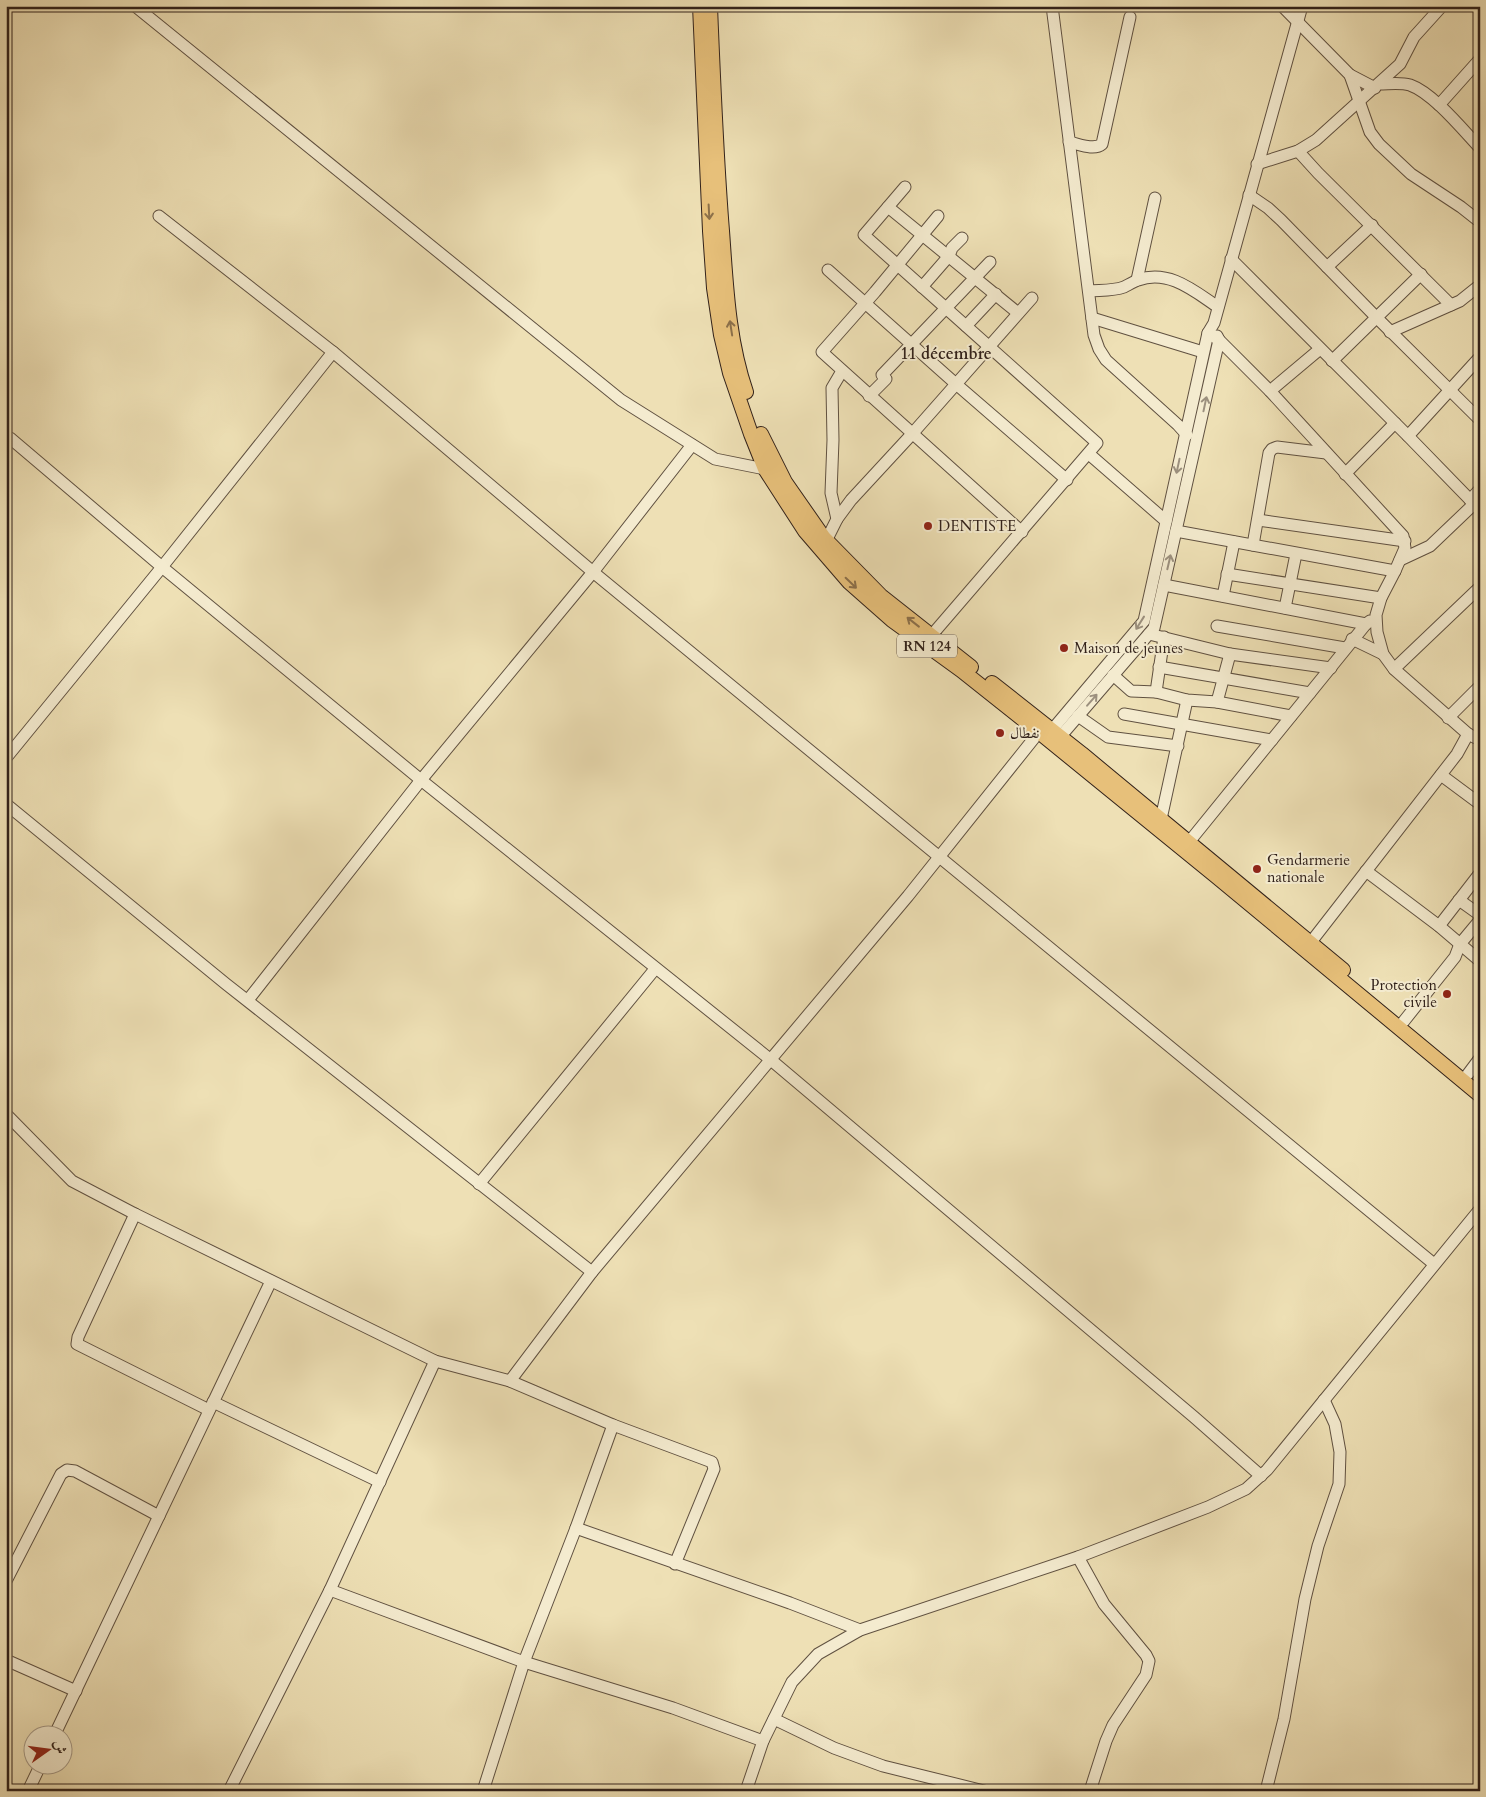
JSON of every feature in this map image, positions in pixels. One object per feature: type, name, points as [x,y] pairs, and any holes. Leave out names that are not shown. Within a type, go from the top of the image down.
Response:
[{"type":"main road","name":"RN 124","points":[[700,6],[722,335],[730,374],[751,434],[766,469],[826,541],[881,596],[1050,733],[1161,819],[1480,1084]]},
{"type":"main road","name":"RN 124","points":[[710,6],[712,181]]},
{"type":"main road","name":"RN 124","points":[[720,287],[743,384],[781,485],[805,531],[849,582],[892,620],[1050,733],[1216,876],[1480,1095]]},
{"type":"street","points":[[135,6],[621,400],[715,459],[766,469]]},
{"type":"street","points":[[1052,6],[1094,335],[1098,349],[1106,360],[1178,424],[1190,438]]},
{"type":"street","points":[[1282,6],[1350,75],[1377,86],[1400,83],[1411,86],[1439,105],[1480,148]]},
{"type":"street","points":[[1050,733],[1078,716],[1154,628],[1176,531],[1203,352],[1218,307],[1302,6]]},
{"type":"street","points":[[1258,164],[1298,151],[1316,140],[1400,64],[1414,37],[1442,6]]},
{"type":"street","points":[[1476,6],[1480,10]]},
{"type":"street","points":[[1069,142],[1094,148],[1102,144],[1130,17]]},
{"type":"street","points":[[1439,105],[1480,59]]},
{"type":"street","points":[[1350,75],[1370,132],[1398,163],[1411,174],[1479,220]]},
{"type":"street","points":[[1298,151],[1451,305]]},
{"type":"street","points":[[905,187],[864,236],[1097,443],[931,636]]},
{"type":"street","points":[[1249,195],[1282,220],[1390,332],[1480,420]]},
{"type":"street","points":[[1137,280],[1155,198]]},
{"type":"street","points":[[888,207],[975,276],[1018,313]]},
{"type":"street","points":[[159,216],[334,352],[593,572],[1434,1264]]},
{"type":"street","points":[[938,216],[822,352],[1022,532]]},
{"type":"street","points":[[1327,267],[1372,225]]},
{"type":"street","points":[[922,287],[950,256],[952,248],[962,238]]},
{"type":"street","points":[[1231,259],[1474,504]]},
{"type":"street","points":[[870,396],[886,379],[882,375],[990,262]]},
{"type":"street","points":[[828,270],[911,345],[1067,480]]},
{"type":"street","points":[[1332,361],[1421,274]]},
{"type":"street","points":[[1089,290],[1108,290],[1123,287],[1137,280],[1152,276],[1182,283],[1218,307]]},
{"type":"street","points":[[1390,332],[1460,301],[1480,285]]},
{"type":"street","points":[[966,326],[996,294]]},
{"type":"street","points":[[826,541],[837,519],[852,500],[1032,298]]},
{"type":"street","points":[[1092,318],[1203,352]]},
{"type":"street","points":[[1211,328],[1219,340],[1270,391],[1403,536],[1405,548],[1381,598],[1376,615],[1377,632],[1383,654],[1394,669],[1448,718],[1468,734],[1480,740]]},
{"type":"street","points":[[510,1381],[592,1272],[939,857],[1050,733],[1144,621],[1166,521],[1219,340]]},
{"type":"street","points":[[1270,391],[1320,348]]},
{"type":"street","points":[[6,758],[334,352]]},
{"type":"street","points":[[1408,436],[1480,357]]},
{"type":"street","points":[[837,519],[831,494],[832,388],[842,371]]},
{"type":"street","points":[[1345,474],[1395,423]]},
{"type":"street","points":[[10,438],[162,567],[421,780],[771,1060],[1194,1417],[1261,1476]]},
{"type":"street","points":[[248,1000],[421,780],[593,572],[692,445]]},
{"type":"street","points":[[1253,545],[1269,453],[1272,449],[1277,447],[1326,453]]},
{"type":"street","points":[[1089,454],[1166,521]]},
{"type":"street","points":[[1400,560],[1430,546],[1474,504],[1480,489]]},
{"type":"street","points":[[1258,520],[1405,541]]},
{"type":"street","points":[[1176,531],[1395,572]]},
{"type":"street","points":[[1223,596],[1234,542]]},
{"type":"street","points":[[1285,608],[1296,554]]},
{"type":"street","points":[[1228,574],[1381,598]]},
{"type":"street","points":[[1164,585],[1366,624]]},
{"type":"street","points":[[1394,669],[1480,587]]},
{"type":"street","points":[[1189,842],[1331,668],[1349,643],[1376,615]]},
{"type":"street","points":[[1217,626],[1349,643],[1383,654]]},
{"type":"street","points":[[1149,634],[1230,654],[1331,668]]},
{"type":"street","points":[[1156,692],[1164,637]]},
{"type":"street","points":[[1217,702],[1230,654]]},
{"type":"street","points":[[1159,667],[1310,694]]},
{"type":"street","points":[[1113,675],[1131,692],[1156,692],[1187,700],[1217,702],[1291,716]]},
{"type":"street","points":[[1448,718],[1480,686]]},
{"type":"street","points":[[1161,819],[1187,700]]},
{"type":"street","points":[[1124,714],[1272,740]]},
{"type":"street","points":[[1078,716],[1108,737],[1178,746]]},
{"type":"street","points":[[1311,942],[1457,754],[1468,734]]},
{"type":"street","points":[[1441,775],[1480,804]]},
{"type":"street","points":[[6,804],[226,984],[592,1272]]},
{"type":"street","points":[[1366,872],[1439,926],[1480,962]]},
{"type":"street","points":[[1439,926],[1480,873]]},
{"type":"street","points":[[1459,900],[1480,915]]},
{"type":"street","points":[[1404,1021],[1455,957],[1460,944],[1480,920]]},
{"type":"street","points":[[479,1184],[655,969]]},
{"type":"street","points":[[1468,1074],[1480,1058]]},
{"type":"street","points":[[6,1114],[72,1181],[134,1214],[435,1362],[510,1381],[613,1424],[712,1462],[714,1469],[675,1564]]},
{"type":"street","points":[[746,1791],[763,1741],[792,1682],[818,1654],[860,1630],[1078,1557],[1208,1507],[1246,1489],[1261,1476],[1480,1209]]},
{"type":"street","points":[[134,1214],[78,1337],[77,1344],[380,1482]]},
{"type":"street","points":[[60,1724],[270,1281]]},
{"type":"street","points":[[229,1791],[330,1590],[435,1362]]},
{"type":"street","points":[[1266,1791],[1284,1719],[1305,1599],[1318,1546],[1338,1484],[1340,1452],[1335,1424],[1324,1400]]},
{"type":"street","points":[[483,1791],[524,1662],[576,1528],[613,1424]]},
{"type":"street","points":[[6,1581],[62,1474],[67,1470],[75,1471],[159,1516]]},
{"type":"street","points":[[576,1528],[790,1603],[860,1630]]},
{"type":"street","points":[[1078,1557],[1104,1604],[1149,1661],[1146,1675],[1125,1704],[1113,1725],[1090,1791]]},
{"type":"street","points":[[330,1590],[524,1662],[673,1708],[763,1741]]},
{"type":"street","points":[[6,1660],[76,1691]]},
{"type":"street","points":[[774,1719],[834,1748],[883,1766],[984,1791]]},
{"type":"street","points":[[28,1791],[36,1774]]},
{"type":"place","name":"DENTISTE","points":[[928,526]]},
{"type":"place","name":"Maison de jeunes","points":[[1064,648]]},
{"type":"place","name":"نفطال","points":[[1000,733]]},
{"type":"place","name":"Gendarmerie nationale","points":[[1257,869]]},
{"type":"place","name":"Protection civile","points":[[1447,994]]},
{"type":"district","name":"11 décembre","points":[[946,354]]}]
